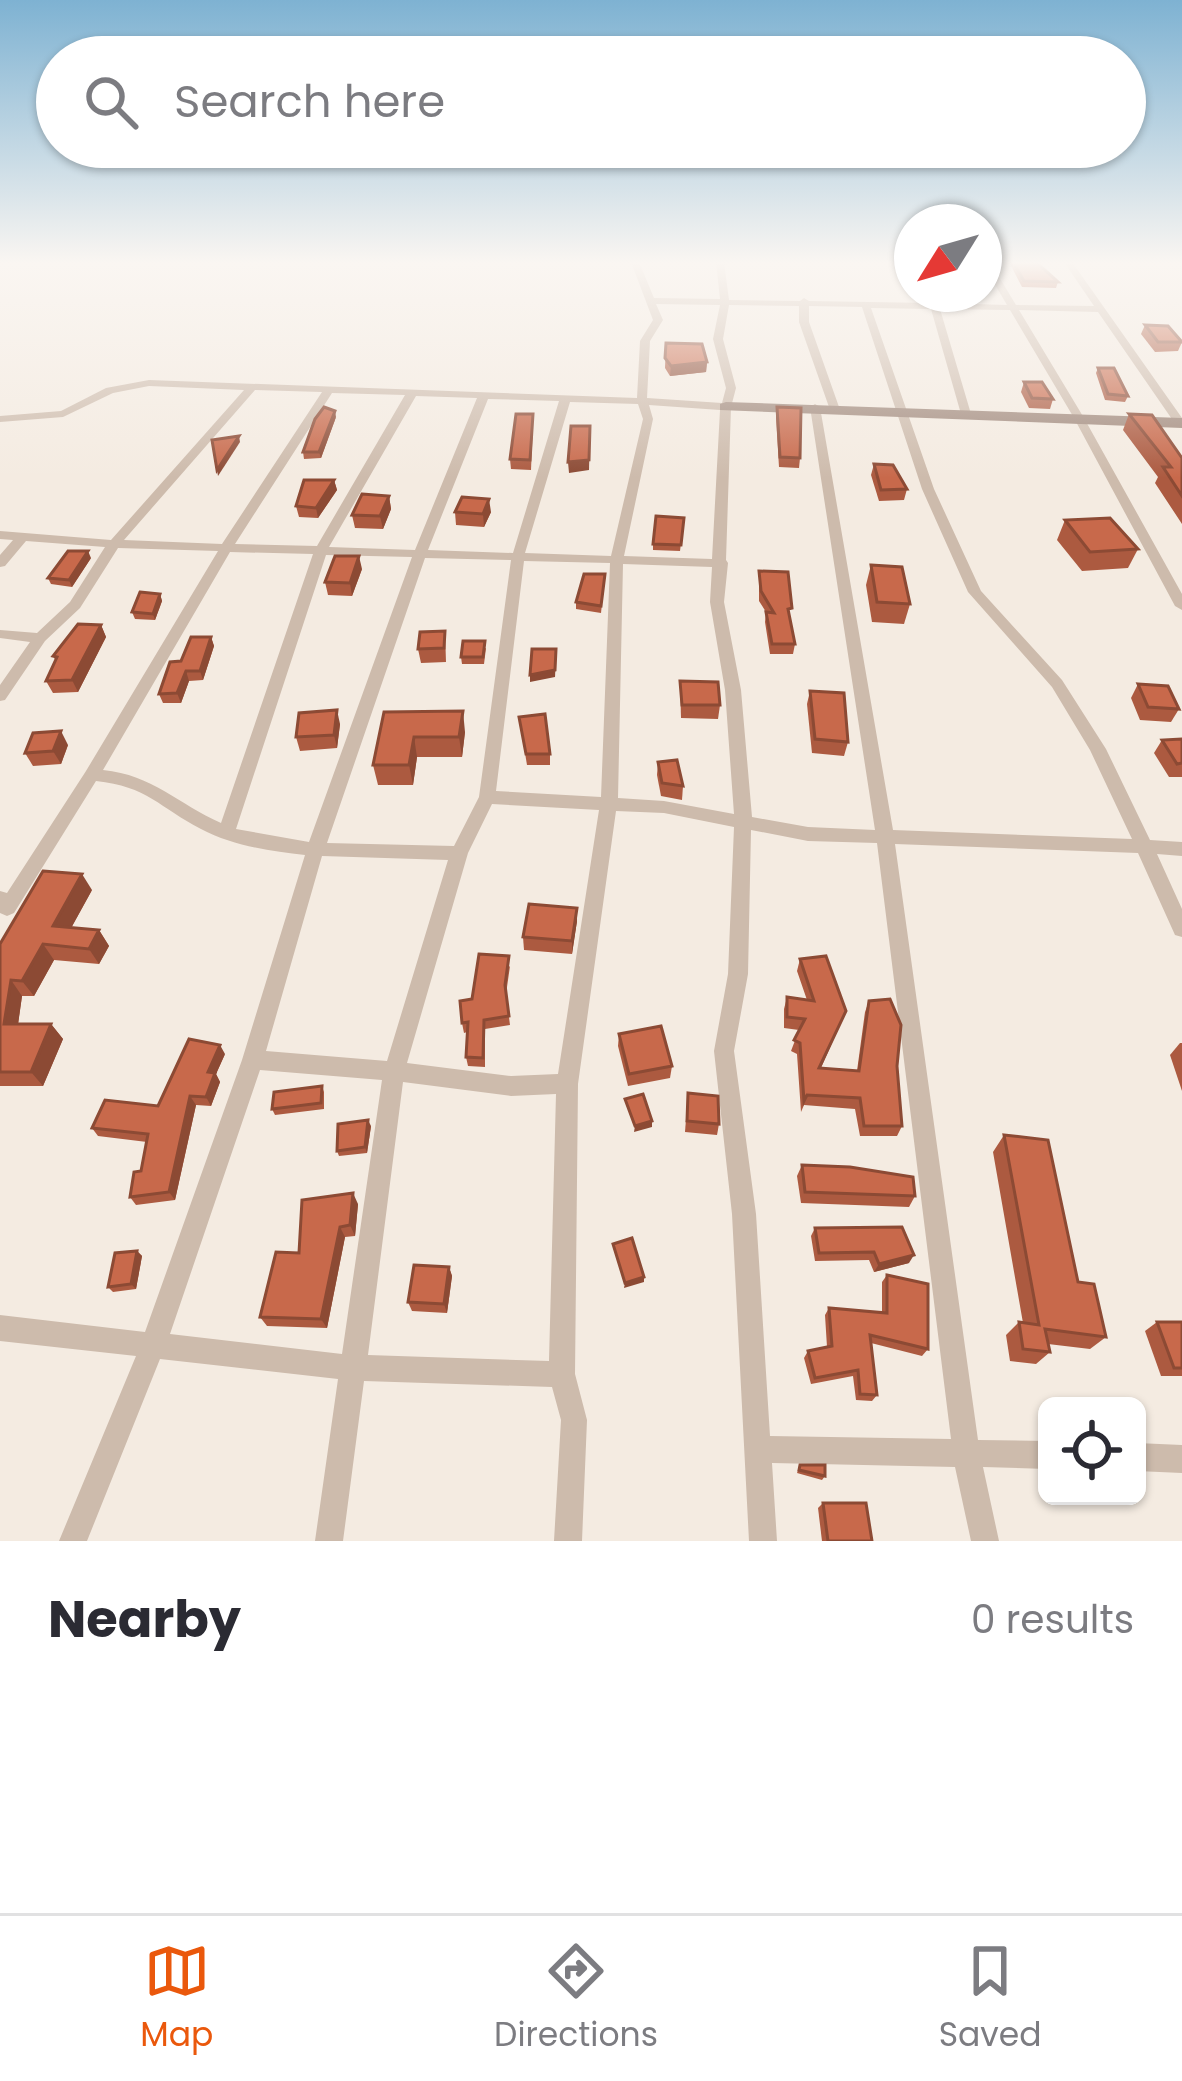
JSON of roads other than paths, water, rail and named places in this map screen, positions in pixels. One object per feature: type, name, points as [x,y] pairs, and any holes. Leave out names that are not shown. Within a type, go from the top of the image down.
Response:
[{"type":"street","points":[[568,1541],[574,1420],[562,1374],[567,1084],[610,803],[617,559],[648,419],[642,401],[649,334]]},
{"type":"street","points":[[719,334],[731,388],[718,527],[717,602],[733,689],[743,822],[738,974],[724,1051],[744,1214],[763,1541]]},
{"type":"street","points":[[807,334],[825,407],[966,1452],[985,1541]]},
{"type":"street","points":[[876,334],[928,489],[975,592],[1057,684],[1098,749],[1182,929]]},
{"type":"street","points":[[943,334],[966,413]]},
{"type":"street","points":[[1027,334],[1182,605]]},
{"type":"street","points":[[1118,334],[1181,423]]},
{"type":"street","points":[[0,419],[63,414],[110,390],[148,383],[1181,423]]},
{"type":"street","points":[[0,696],[40,638],[75,605],[114,544],[252,386]]},
{"type":"street","points":[[2,910],[92,775],[226,548],[329,390]]},
{"type":"street","points":[[226,833],[321,550],[412,393]]},
{"type":"street","points":[[73,1541],[153,1345],[253,1060],[316,848],[420,554],[484,395]]},
{"type":"street","points":[[329,1541],[394,1071],[459,854],[487,797],[518,556],[566,398]]},
{"type":"street","points":[[1149,422],[1160,438]]},
{"type":"street","points":[[0,535],[114,544],[721,563]]},
{"type":"street","points":[[0,563],[23,537]]},
{"type":"street","points":[[0,634],[40,638]]},
{"type":"street","points":[[92,775],[147,784],[226,833],[316,848],[459,854]]},
{"type":"street","points":[[487,797],[664,807],[808,834],[1182,849]]},
{"type":"street","points":[[253,1060],[512,1086],[567,1084]]},
{"type":"street","points":[[0,1328],[355,1368],[562,1374]]},
{"type":"street","points":[[761,1449],[1038,1454]]},
{"type":"street","points":[[1146,1457],[1182,1459]]}]
